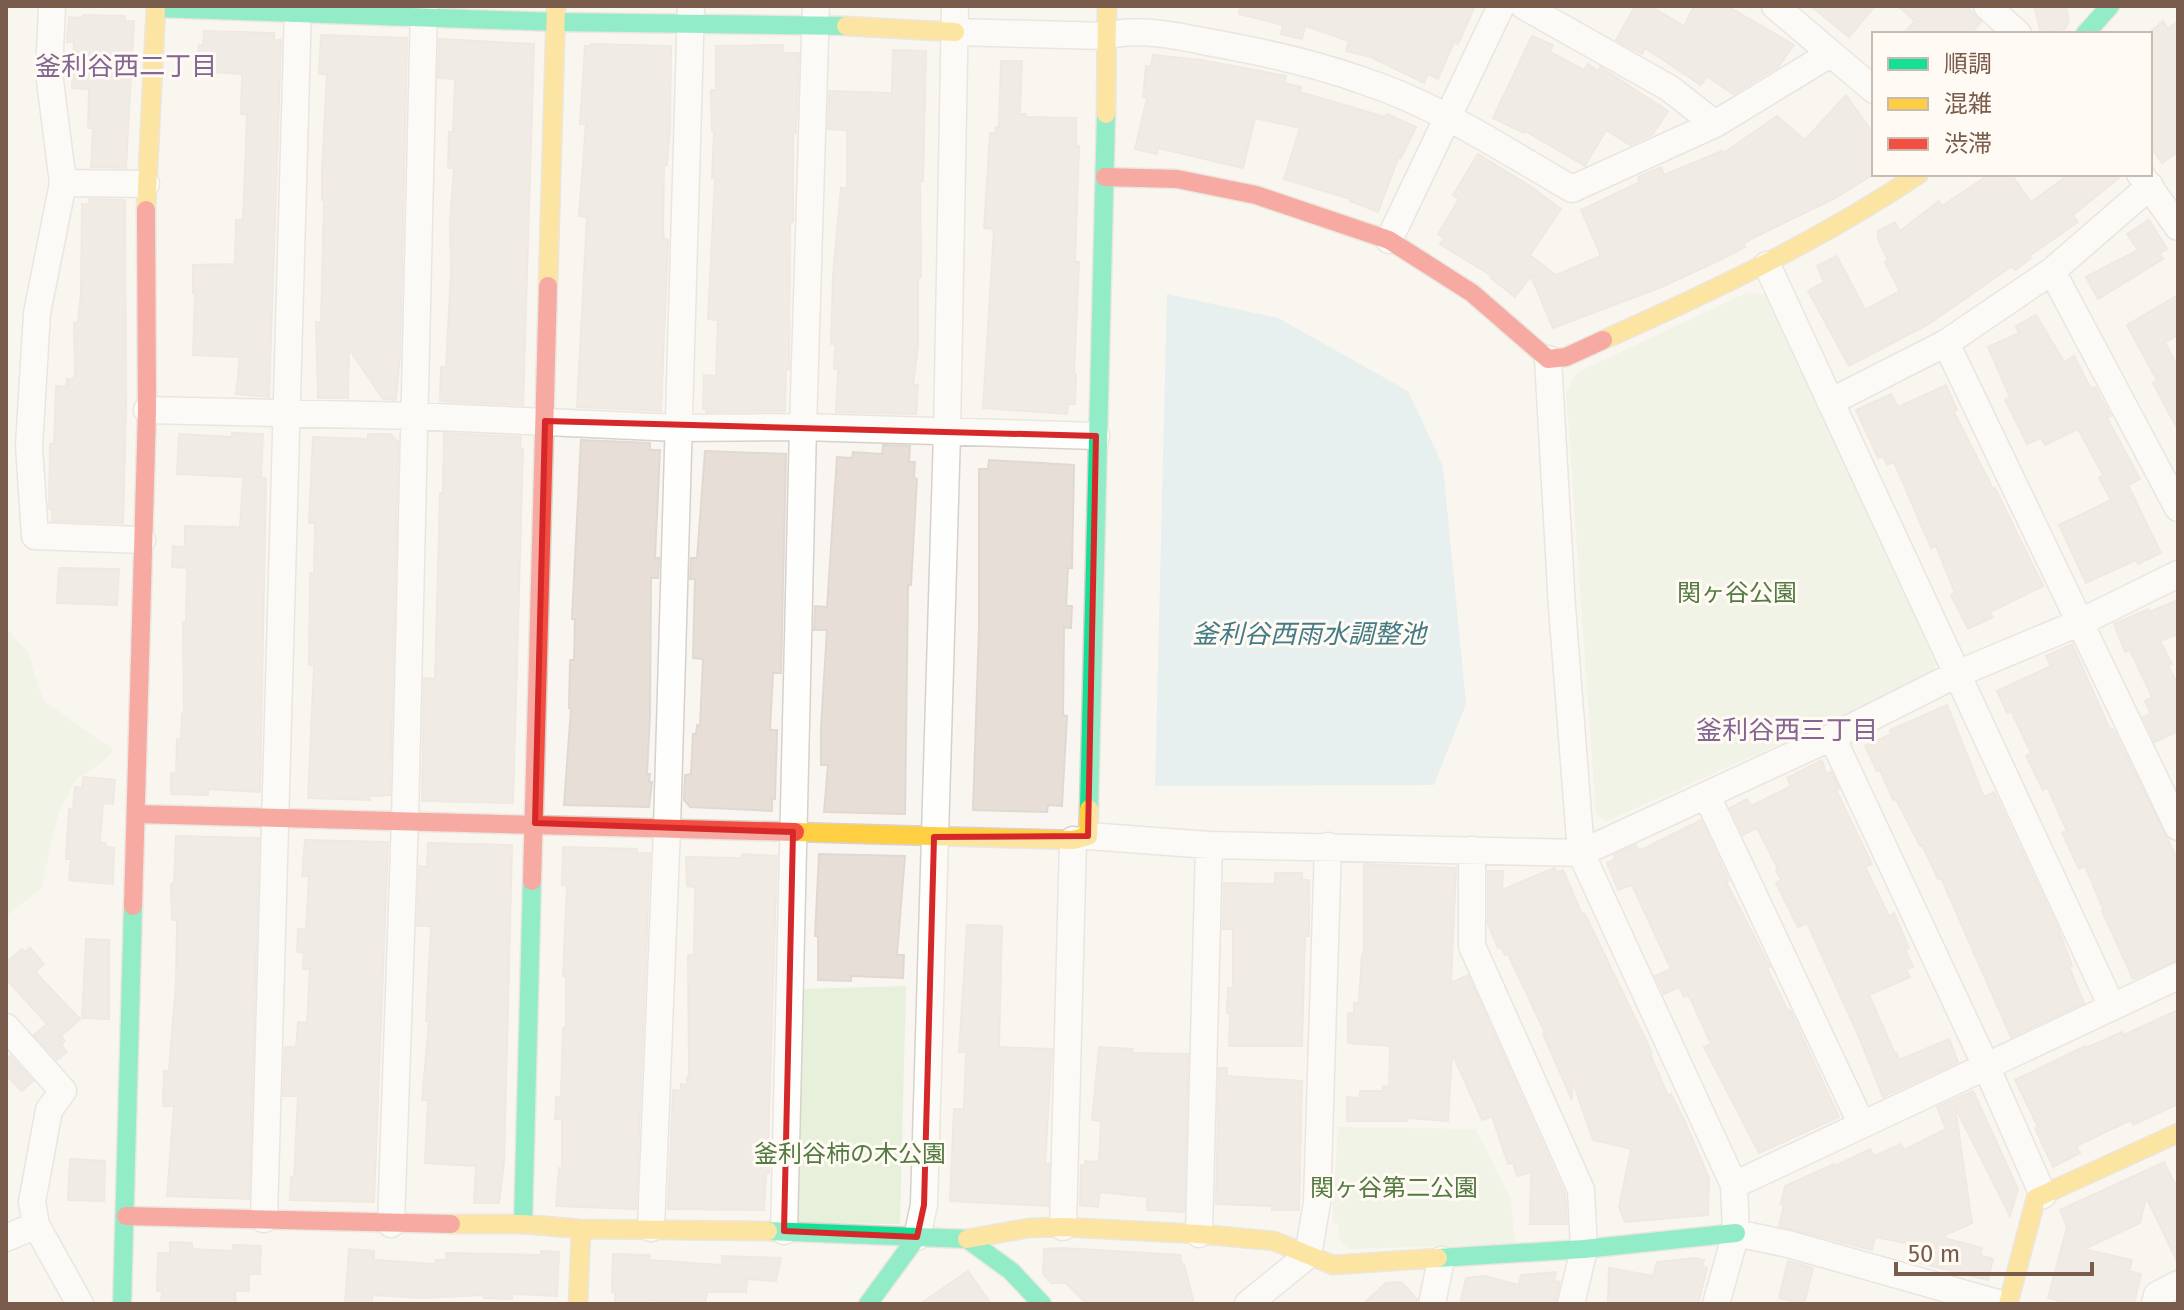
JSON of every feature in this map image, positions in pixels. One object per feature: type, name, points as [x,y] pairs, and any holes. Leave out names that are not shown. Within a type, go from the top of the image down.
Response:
[{"type":"street","points":[[52,6],[49,73],[63,183],[37,313],[29,446],[35,536],[142,540]]},
{"type":"street","points":[[1063,1227],[1096,436],[1107,6]]},
{"type":"street","points":[[1389,240],[1501,6]]},
{"type":"street","points":[[1524,6],[1669,88],[1715,124]]},
{"type":"street","points":[[1775,6],[1872,88]]},
{"type":"street","points":[[1987,6],[2016,32]]},
{"type":"street","points":[[2087,32],[2110,6]]},
{"type":"street","points":[[122,1304],[147,410],[146,184],[156,7],[955,19],[1105,36],[1126,31],[1195,39],[1275,55],[1364,80],[1449,118],[1572,189],[1715,124],[1830,54]]},
{"type":"street","points":[[264,1219],[298,9]]},
{"type":"street","points":[[391,1224],[416,416],[424,11]]},
{"type":"street","points":[[523,1224],[556,14]]},
{"type":"street","points":[[784,1231],[816,15]]},
{"type":"street","points":[[651,1228],[667,828],[691,16]]},
{"type":"street","points":[[868,1304],[917,1237],[924,1205],[947,433],[955,19]]},
{"type":"street","points":[[1548,359],[1566,357],[1767,265],[1872,207],[1916,176]]},
{"type":"street","points":[[1105,177],[1177,179],[1256,195],[1389,240],[1472,293],[1548,359],[1562,607],[1581,853],[1734,1185],[1736,1233],[1716,1304]]},
{"type":"street","points":[[1830,402],[1946,343],[2052,271],[2145,180],[2178,227]]},
{"type":"street","points":[[63,183],[146,184]]},
{"type":"street","points":[[1767,265],[2112,1007]]},
{"type":"street","points":[[2052,271],[2178,508]]},
{"type":"street","points":[[1946,343],[2178,827]]},
{"type":"street","points":[[147,410],[416,416],[678,428],[803,427],[1096,436]]},
{"type":"street","points":[[136,814],[1581,853],[1832,737],[1957,674],[2081,622],[2178,574]]},
{"type":"street","points":[[1832,737],[2043,1195]]},
{"type":"street","points":[[1707,796],[1861,1123]]},
{"type":"street","points":[[1199,1234],[1209,845]]},
{"type":"street","points":[[1248,1304],[1308,1255],[1317,1203],[1328,846]]},
{"type":"street","points":[[1472,850],[1472,946],[1581,1190],[1584,1249],[1571,1304]]},
{"type":"street","points":[[1734,1185],[2178,976]]},
{"type":"street","points":[[6,1027],[63,1091],[49,1110],[32,1202],[36,1225],[80,1304]]},
{"type":"street","points":[[2008,1304],[2036,1198],[2176,1139]]},
{"type":"street","points":[[126,1216],[391,1224],[523,1224],[581,1229],[784,1231],[967,1239],[1029,1228],[1063,1227],[1274,1241],[1333,1265],[1584,1249],[1736,1233],[1788,1244],[2001,1304]]},
{"type":"street","points":[[6,1238],[36,1225]]},
{"type":"street","points":[[578,1304],[581,1229]]},
{"type":"street","points":[[967,1239],[1011,1271],[1042,1304]]},
{"type":"street","points":[[1432,1304],[1441,1260]]},
{"type":"street","points":[[2155,1304],[2157,1295],[2178,1284]]},
{"type":"highlighted area","points":[[545,421],[1096,436],[1088,836],[934,837],[924,1205],[917,1237],[784,1231],[793,832],[535,823]]},
{"type":"green space","name":"関ヶ谷公園","points":[[1748,292],[1767,295],[1939,655],[1931,677],[1607,821],[1596,815],[1566,393],[1576,373]]},
{"type":"green space","points":[[6,628],[28,652],[43,700],[114,750],[98,766],[76,779],[59,812],[41,889],[6,916]]},
{"type":"green space","name":"釜利谷柿の木公園","points":[[906,986],[900,1224],[799,1223],[794,1212],[802,989]]},
{"type":"green space","name":"関ヶ谷第二公園","points":[[1338,1127],[1476,1129],[1511,1199],[1515,1244],[1346,1247],[1340,1240],[1338,1224],[1332,1223]]},
{"type":"water","name":"釜利谷西雨水調整池","points":[[1167,294],[1278,318],[1408,391],[1443,466],[1466,704],[1434,785],[1155,786]]},
{"type":"building","points":[[1240,6],[1475,6],[1458,44],[1454,42],[1438,79],[1428,74],[1424,83],[1371,57],[1346,51],[1349,41],[1305,26],[1302,39],[1281,34],[1283,25],[1239,14]]},
{"type":"building","points":[[1635,6],[1650,6],[1684,26],[1694,6],[1727,6],[1794,45],[1779,66],[1733,94],[1707,76],[1701,85],[1645,48],[1642,54],[1616,40]]},
{"type":"building","points":[[1811,6],[1875,6],[1849,37]]},
{"type":"building","points":[[1898,6],[1966,6],[1981,22],[1972,32],[1905,32],[1915,21]]},
{"type":"building","points":[[2034,6],[2066,6],[2069,20],[2065,29],[2040,32]]},
{"type":"building","points":[[83,15],[125,16],[125,21],[134,21],[126,168],[91,167],[93,128],[88,128],[89,89],[72,88],[74,42],[67,42],[69,17],[83,18]]},
{"type":"building","points":[[2163,21],[2168,29],[2178,21],[2178,152],[2162,163],[2152,149],[2150,32]]},
{"type":"building","points":[[204,31],[274,33],[274,40],[281,40],[269,397],[236,394],[240,357],[193,355],[193,265],[235,264],[236,220],[243,220],[247,114],[241,114],[242,74],[197,71],[199,45],[203,45]]},
{"type":"building","points":[[321,35],[407,38],[400,354],[396,400],[383,399],[349,349],[348,398],[318,398],[316,322],[321,322],[322,171],[327,74],[319,74]]},
{"type":"building","points":[[1532,36],[1553,45],[1550,52],[1584,70],[1588,64],[1598,71],[1600,67],[1668,111],[1653,134],[1630,145],[1606,130],[1585,166],[1525,131],[1493,118]]},
{"type":"building","points":[[439,39],[534,44],[523,405],[440,401],[441,367],[446,367],[451,272],[450,221],[454,168],[448,168],[455,79],[438,78]]},
{"type":"building","points":[[783,45],[782,53],[799,53],[796,133],[793,132],[789,370],[786,370],[785,411],[706,412],[703,409],[704,375],[716,376],[718,320],[708,319],[715,178],[712,178],[714,131],[711,90],[716,90],[716,46]]},
{"type":"building","points":[[585,46],[671,46],[670,128],[667,165],[664,165],[663,228],[664,239],[668,240],[661,411],[577,407],[587,217],[579,216],[586,124],[580,124]]},
{"type":"building","points":[[893,50],[926,51],[923,181],[920,181],[921,277],[918,277],[918,345],[913,385],[918,385],[916,414],[836,412],[838,369],[834,369],[835,344],[831,344],[833,276],[841,188],[847,188],[847,130],[828,129],[829,91],[892,93]]},
{"type":"building","points":[[1153,55],[1201,60],[1286,76],[1284,83],[1301,87],[1300,92],[1385,117],[1387,114],[1416,127],[1401,158],[1399,156],[1378,212],[1351,199],[1284,179],[1300,128],[1255,118],[1243,168],[1158,148],[1157,154],[1135,149],[1147,98],[1143,97],[1146,66],[1151,67]]},
{"type":"building","points":[[1001,61],[1022,61],[1020,114],[1026,114],[1026,117],[1076,118],[1076,146],[1079,146],[1075,262],[1079,262],[1076,374],[1075,404],[1068,404],[1067,414],[983,408],[994,229],[984,228],[990,133],[995,133],[996,127],[999,127]]},
{"type":"building","points":[[1846,95],[1872,132],[1872,175],[1835,198],[1753,238],[1743,244],[1745,247],[1726,257],[1664,286],[1553,328],[1531,276],[1515,297],[1492,276],[1440,244],[1444,238],[1438,234],[1459,199],[1453,195],[1478,154],[1561,209],[1530,255],[1556,275],[1601,256],[1581,210],[1640,182],[1638,177],[1661,167],[1664,175],[1722,151],[1718,157],[1777,116],[1805,140]]},
{"type":"building","points":[[1987,176],[2012,176],[2031,202],[2067,176],[2122,176],[2073,215],[2078,222],[2029,256],[2031,258],[2015,270],[2012,266],[1929,324],[1849,366],[1808,291],[1824,282],[1817,266],[1837,256],[1865,310],[1900,291],[1885,262],[1888,260],[1878,239],[1878,231],[1895,222],[1900,231],[1939,201],[1942,206]]},
{"type":"building","points":[[89,199],[125,200],[123,523],[52,521],[52,509],[49,509],[50,444],[54,444],[56,386],[66,387],[67,379],[75,376],[74,323],[78,322],[81,293],[82,204],[89,204]]},
{"type":"building","points":[[2149,220],[2167,249],[2159,254],[2163,259],[2098,299],[2086,277],[2138,250],[2127,234]]},
{"type":"building","points":[[2178,295],[2178,335],[2165,342],[2178,368],[2178,430],[2153,383],[2157,380],[2127,325]]},
{"type":"building","points":[[2036,315],[2064,362],[2074,356],[2091,389],[2095,387],[2111,416],[2107,418],[2140,479],[2128,485],[2161,553],[2138,564],[2136,560],[2086,583],[2059,525],[2111,500],[2099,478],[2103,475],[2078,429],[2045,445],[2041,438],[2027,444],[2005,400],[2010,397],[1988,347],[2019,333],[2016,326]]},
{"type":"building","points":[[1946,385],[1957,410],[1954,412],[2043,586],[1990,612],[1993,617],[1968,629],[1951,595],[1955,593],[1936,546],[1931,548],[1894,462],[1887,465],[1883,456],[1878,458],[1856,410],[1891,394],[1898,407]]},
{"type":"building","points":[[232,433],[263,434],[261,477],[252,477],[266,478],[260,792],[208,789],[208,795],[171,794],[171,773],[176,773],[177,739],[181,739],[184,714],[183,622],[186,622],[187,568],[172,567],[173,546],[185,547],[185,526],[240,527],[243,477],[177,474],[179,434],[232,437]]},
{"type":"building","points":[[444,433],[521,437],[513,803],[422,801],[424,678],[435,679]]},
{"type":"building","points":[[368,434],[390,434],[398,442],[390,795],[370,796],[370,800],[308,798],[314,665],[309,665],[310,573],[314,573],[315,523],[309,523],[313,437],[368,439]]},
{"type":"building","points":[[581,440],[650,443],[650,450],[660,450],[655,558],[659,558],[658,578],[651,578],[647,774],[650,774],[649,782],[652,782],[649,807],[564,805],[571,708],[570,660],[574,660],[575,619],[572,619]]},
{"type":"building","points":[[883,445],[910,446],[909,462],[915,462],[914,478],[917,479],[911,585],[908,585],[905,814],[824,812],[828,765],[821,765],[821,728],[827,630],[814,630],[815,606],[827,607],[837,457],[852,458],[853,452],[882,454]]},
{"type":"building","points":[[705,451],[786,454],[781,673],[773,673],[770,730],[777,730],[772,811],[690,807],[684,800],[685,775],[691,774],[693,734],[696,734],[697,725],[700,726],[703,659],[693,658],[695,579],[690,579],[691,558],[697,558]]},
{"type":"building","points":[[989,460],[1074,465],[1072,568],[1068,568],[1066,606],[1072,606],[1071,628],[1064,627],[1063,715],[1067,716],[1062,806],[1048,805],[1047,812],[973,810],[979,628],[979,469],[988,469]]},
{"type":"building","points":[[59,568],[119,569],[117,605],[57,603]]},
{"type":"building","points":[[2178,600],[2178,634],[2160,641],[2172,664],[2168,665],[2178,686],[2178,731],[2155,742],[2143,717],[2151,714],[2145,701],[2152,697],[2130,650],[2125,652],[2114,624]]},
{"type":"building","points":[[2072,644],[2110,730],[2113,729],[2178,860],[2178,960],[2133,979],[2085,866],[2079,869],[2062,833],[2067,831],[2047,787],[2043,790],[2026,756],[2031,753],[2011,711],[2007,713],[1997,691],[2051,666],[2046,656]]},
{"type":"building","points":[[1947,705],[1984,797],[1994,792],[2058,928],[2084,1003],[2011,1037],[1941,878],[1938,879],[1865,746],[1891,734],[1890,730]]},
{"type":"building","points":[[1822,760],[1826,774],[1831,772],[1839,789],[1836,790],[1872,864],[1865,867],[1889,916],[1894,913],[1909,948],[1905,949],[1913,967],[1906,970],[1910,977],[1869,995],[1895,1054],[1899,1060],[1949,1039],[1958,1062],[1883,1097],[1807,923],[1798,927],[1776,883],[1781,880],[1778,869],[1757,828],[1743,835],[1730,808],[1747,799],[1751,806],[1791,786],[1787,778]]},
{"type":"building","points":[[83,777],[115,780],[113,804],[103,803],[100,842],[114,848],[113,884],[69,880],[71,859],[66,859],[69,809],[73,809],[75,787],[82,788]]},
{"type":"building","points":[[1701,820],[1729,881],[1726,882],[1770,967],[1767,968],[1790,1010],[1839,1117],[1759,1153],[1704,1047],[1711,1044],[1688,995],[1684,997],[1679,987],[1664,994],[1655,976],[1671,969],[1632,885],[1618,890],[1607,863],[1615,859],[1614,855],[1636,845],[1639,851]]},
{"type":"building","points":[[176,836],[259,838],[249,1199],[167,1196],[174,1106],[163,1106],[164,1071],[169,1071],[176,982],[177,920],[172,920],[171,884],[174,884]]},
{"type":"building","points":[[305,840],[388,842],[374,1202],[290,1200],[298,1096],[283,1096],[285,1047],[296,1047],[298,1022],[307,1023],[310,969],[303,969],[304,953],[297,952],[298,929],[306,930],[309,876],[302,876]]},
{"type":"building","points":[[428,843],[512,845],[504,1162],[499,1203],[474,1203],[476,1166],[425,1163],[428,1100],[422,1100],[429,1021],[426,1021],[431,926],[417,926],[419,866],[427,867]]},
{"type":"building","points":[[563,847],[637,849],[637,853],[650,853],[636,1209],[556,1206],[559,1168],[562,1169],[562,1119],[555,1119],[556,1097],[561,1097],[563,1028],[566,1028],[566,976],[563,976],[567,886],[562,885]]},
{"type":"building","points":[[742,854],[777,856],[770,1147],[764,1210],[668,1209],[673,1090],[681,1091],[681,1084],[687,1085],[689,1077],[688,955],[694,955],[695,887],[687,886],[686,857],[742,858]]},
{"type":"building","points":[[819,854],[905,856],[897,955],[904,955],[903,978],[851,976],[851,981],[818,980],[818,936],[815,936]]},
{"type":"building","points":[[1364,864],[1456,868],[1451,983],[1468,975],[1565,1194],[1567,1224],[1530,1224],[1531,1172],[1517,1176],[1513,1163],[1508,1164],[1492,1116],[1482,1120],[1452,1053],[1448,1121],[1407,1118],[1407,1121],[1347,1121],[1347,1097],[1360,1098],[1360,1091],[1383,1091],[1383,1086],[1389,1087],[1390,1046],[1348,1043],[1348,1013],[1354,1013],[1354,1003],[1359,1003],[1364,954]]},
{"type":"building","points":[[1554,868],[1557,872],[1563,870],[1652,1053],[1668,1096],[1671,1094],[1686,1124],[1709,1178],[1708,1215],[1625,1222],[1619,1207],[1631,1149],[1593,1140],[1572,1080],[1572,1100],[1508,954],[1505,955],[1501,947],[1498,948],[1488,924],[1488,871],[1503,871],[1502,890]]},
{"type":"building","points":[[1275,873],[1302,873],[1302,880],[1309,880],[1302,1046],[1229,1046],[1230,1013],[1227,1013],[1228,988],[1233,988],[1233,929],[1223,929],[1224,883],[1275,884]]},
{"type":"building","points":[[967,925],[1002,926],[999,1047],[1052,1049],[1045,1164],[1049,1164],[1048,1206],[950,1201],[954,1109],[964,1109],[966,1052],[959,1052]]},
{"type":"building","points":[[86,939],[109,940],[109,1019],[82,1018]]},
{"type":"building","points":[[30,948],[44,964],[35,972],[80,1019],[61,1036],[65,1041],[61,1045],[67,1052],[57,1060],[34,1035],[47,1024],[6,979],[6,963],[22,949],[25,952]]},
{"type":"building","points":[[2178,1010],[2178,1104],[2133,1125],[2131,1120],[2076,1146],[2080,1153],[2053,1167],[2015,1080],[2085,1046],[2122,1032],[2124,1035]]},
{"type":"building","points":[[1099,1047],[1133,1049],[1132,1053],[1188,1054],[1184,1212],[1147,1210],[1147,1197],[1100,1192],[1098,1207],[1080,1205],[1081,1165],[1085,1166],[1085,1161],[1099,1162],[1101,1121],[1092,1120]]},
{"type":"building","points":[[10,1056],[33,1081],[22,1091],[6,1075],[6,1060]]},
{"type":"building","points":[[1219,1068],[1227,1068],[1227,1076],[1302,1081],[1299,1210],[1216,1204]]},
{"type":"building","points":[[1973,1091],[2018,1189],[2010,1216],[1955,1107],[1972,1223],[1941,1237],[1982,1248],[1980,1255],[1993,1259],[1988,1280],[1916,1262],[1920,1246],[1875,1237],[1872,1250],[1779,1226],[1785,1186],[1870,1149],[1874,1156],[1901,1144],[1904,1150],[1946,1129],[1937,1107]]},
{"type":"building","points":[[70,1159],[105,1161],[104,1201],[68,1200]]},
{"type":"building","points":[[2164,1162],[2178,1190],[2178,1263],[2146,1197],[2140,1223],[2084,1249],[2132,1260],[2129,1271],[2141,1274],[2134,1304],[2072,1304],[2048,1298],[2067,1227],[2060,1210]]},
{"type":"building","points":[[170,1242],[192,1243],[192,1249],[232,1251],[233,1245],[261,1246],[260,1274],[249,1274],[249,1291],[235,1291],[236,1304],[161,1304],[162,1291],[157,1291],[158,1253],[170,1253]]},
{"type":"building","points":[[349,1249],[374,1251],[374,1260],[436,1264],[436,1260],[446,1260],[446,1253],[541,1255],[541,1251],[559,1252],[557,1296],[512,1294],[512,1299],[484,1298],[484,1295],[422,1298],[372,1295],[372,1304],[345,1304]]},
{"type":"building","points":[[1044,1249],[1181,1255],[1194,1304],[1087,1304],[1066,1283],[1051,1283],[1043,1274]]},
{"type":"building","points":[[613,1254],[650,1255],[650,1260],[722,1265],[722,1256],[781,1258],[776,1281],[747,1279],[746,1292],[707,1292],[705,1304],[649,1300],[649,1304],[615,1304],[615,1292],[612,1292]]},
{"type":"building","points":[[1704,1260],[1702,1267],[1707,1268],[1698,1304],[1608,1304],[1609,1268],[1653,1276],[1657,1262]]},
{"type":"building","points":[[1788,1261],[1813,1268],[1804,1304],[1779,1298]]},
{"type":"building","points":[[968,1271],[991,1304],[920,1304]]},
{"type":"building","points":[[1556,1272],[1554,1281],[1560,1282],[1555,1304],[1460,1304],[1466,1278],[1484,1276],[1519,1285],[1521,1275]]},
{"type":"building","points":[[1401,1282],[1417,1299],[1416,1304],[1363,1304],[1386,1283]]},
{"type":"traffic: fast","points":[[2087,32],[2110,6]]},
{"type":"traffic: fast","points":[[156,8],[555,22],[846,26]]},
{"type":"traffic: fast","points":[[1089,809],[1106,114]]},
{"type":"traffic: fast","points":[[523,1224],[532,881]]},
{"type":"traffic: fast","points":[[122,1304],[133,906]]},
{"type":"traffic: fast","points":[[768,1231],[967,1239],[1011,1271],[1042,1304]]},
{"type":"traffic: fast","points":[[1438,1258],[1584,1249],[1736,1233]]},
{"type":"traffic: fast","points":[[868,1304],[917,1237]]},
{"type":"traffic: slow","points":[[146,210],[156,6]]},
{"type":"traffic: slow","points":[[548,286],[556,6]]},
{"type":"traffic: slow","points":[[1106,114],[1107,6]]},
{"type":"traffic: slow","points":[[846,26],[955,32]]},
{"type":"traffic: slow","points":[[1603,340],[1765,264],[1916,176]]},
{"type":"traffic: slow","points":[[795,832],[1073,840],[1088,836],[1089,809]]},
{"type":"traffic: slow","points":[[2008,1304],[2036,1198],[2178,1133]]},
{"type":"traffic: slow","points":[[451,1224],[768,1231]]},
{"type":"traffic: slow","points":[[967,1239],[1029,1228],[1063,1227],[1274,1241],[1333,1265],[1438,1258]]},
{"type":"traffic: slow","points":[[578,1304],[581,1229]]},
{"type":"traffic: jam","points":[[1105,177],[1177,179],[1256,195],[1389,240],[1472,293],[1548,359],[1566,357],[1603,340]]},
{"type":"traffic: jam","points":[[133,906],[147,410],[146,210]]},
{"type":"traffic: jam","points":[[532,881],[548,286]]},
{"type":"traffic: jam","points":[[136,814],[795,832]]},
{"type":"traffic: jam","points":[[126,1216],[451,1224]]},
{"type":"district","name":"釜利谷西二丁目","points":[[126,66]]},
{"type":"district","name":"釜利谷西三丁目","points":[[1787,730]]}]
